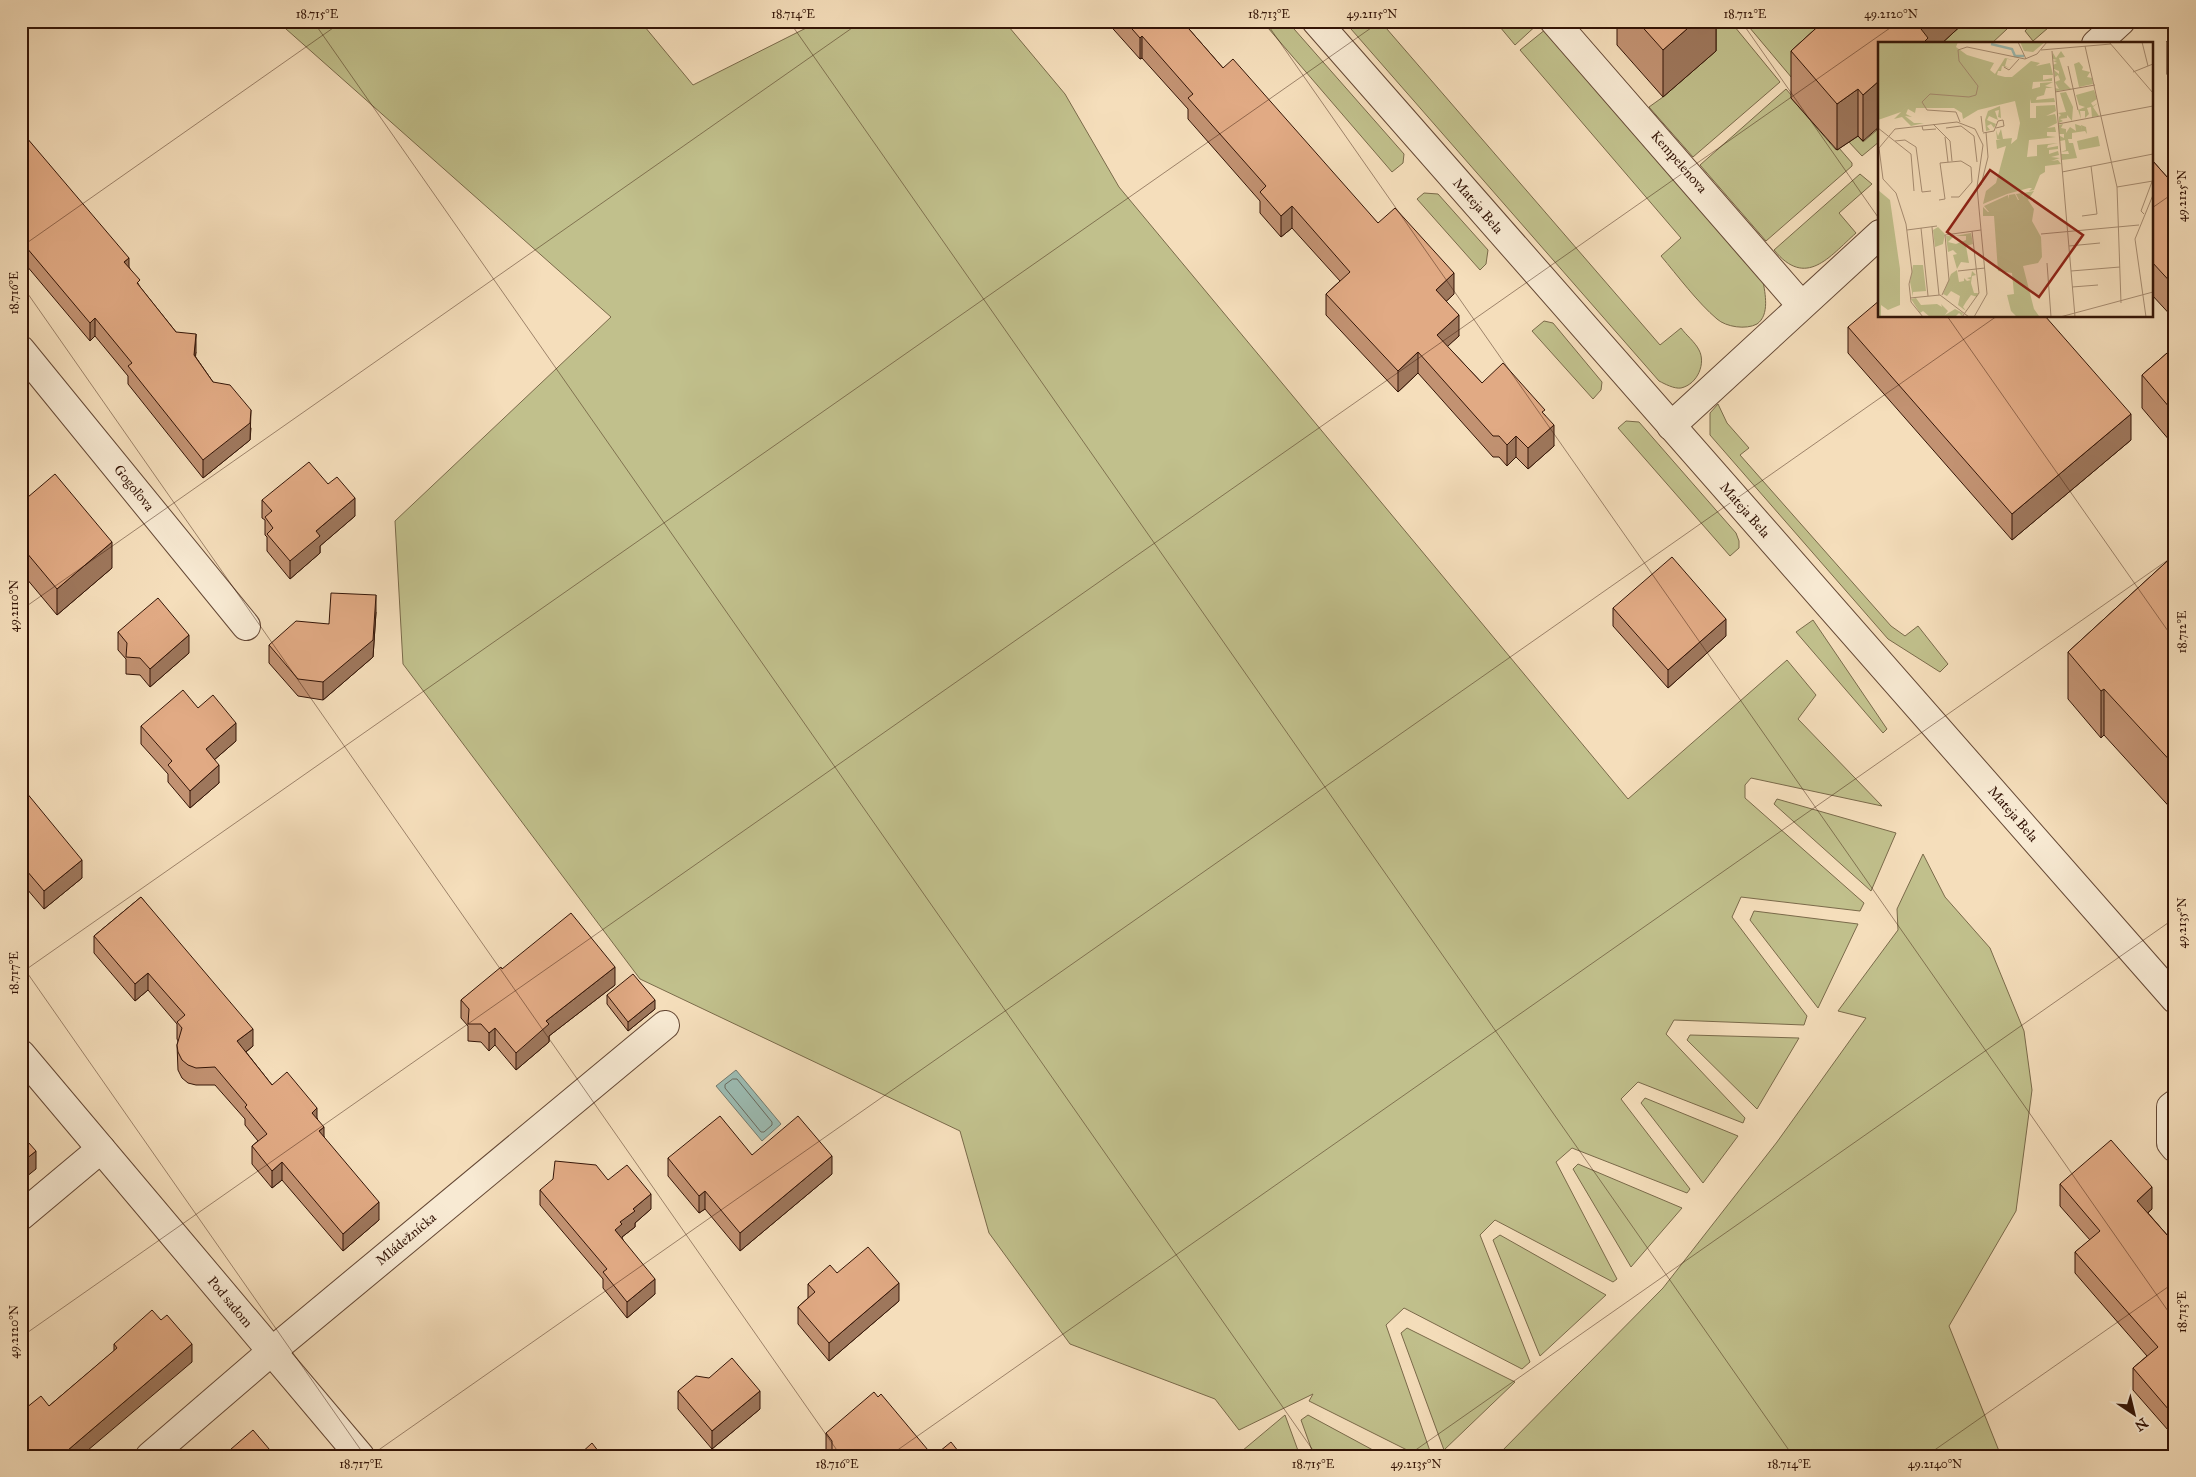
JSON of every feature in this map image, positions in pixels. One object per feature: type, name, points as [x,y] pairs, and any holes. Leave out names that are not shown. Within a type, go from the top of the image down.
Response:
[{"type":"street","name":"Mateja Bela","points":[[1316,21],[2175,999]]},
{"type":"street","name":"Kempelenova","points":[[1554,21],[1801,304]]},
{"type":"street","points":[[2098,42],[2121,21]]},
{"type":"street","points":[[1671,426],[1801,304],[1878,236]]},
{"type":"street","name":"Gogoľova","points":[[21,350],[246,626]]},
{"type":"street","name":"Mládežnícka","points":[[150,1456],[272,1351],[665,1025]]},
{"type":"street","name":"Pod sadom","points":[[21,1054],[360,1456]]},
{"type":"street","points":[[2175,1104],[2170,1107],[2171,1143],[2175,1148]]},
{"type":"street","points":[[21,1216],[101,1148]]},
{"type":"shaded area","points":[[277,21],[640,21],[693,85],[820,21],[1004,21],[1065,94],[1119,187],[1628,799],[1787,660],[1816,695],[1798,719],[1882,806],[1751,778],[1745,785],[1745,798],[1864,903],[1860,911],[1741,897],[1732,917],[1807,1016],[1804,1025],[1674,1020],[1666,1034],[1745,1118],[1743,1123],[1638,1082],[1621,1099],[1690,1189],[1687,1193],[1572,1148],[1556,1162],[1617,1279],[1613,1282],[1495,1220],[1480,1235],[1530,1362],[1522,1369],[1404,1308],[1386,1325],[1431,1454],[1430,1456],[1419,1456],[1309,1401],[1313,1394],[1239,1430],[1215,1399],[1070,1344],[989,1233],[960,1131],[640,979],[403,664],[395,521],[611,317]]},
{"type":"shaded area","points":[[1262,21],[1287,21],[1404,154],[1403,163],[1392,172]]},
{"type":"shaded area","points":[[1344,21],[1380,21],[1660,345],[1681,328],[1695,344],[1701,355],[1701,367],[1692,382],[1687,386],[1678,388],[1659,381]]},
{"type":"shaded area","points":[[1495,21],[1539,21],[1540,22],[1515,45]]},
{"type":"shaded area","points":[[1704,21],[1730,21],[1780,82],[1693,157],[1649,107],[1663,97]]},
{"type":"shaded area","points":[[1744,21],[1818,21],[1844,52],[1797,84]]},
{"type":"shaded area","points":[[1964,21],[2001,21],[2007,29],[1993,42],[1943,42],[1936,34],[1952,34]]},
{"type":"shaded area","points":[[2034,21],[2056,21],[2033,41],[2025,31]]},
{"type":"shaded area","points":[[1546,29],[1763,281],[1765,310],[1764,315],[1757,324],[1742,327],[1731,326],[1721,322],[1695,297],[1661,256],[1681,238],[1520,50]]},
{"type":"shaded area","points":[[1786,89],[1792,96],[1791,98],[1836,150],[1839,148],[1852,163],[1852,166],[1766,241],[1700,165]]},
{"type":"shaded area","points":[[1878,115],[1878,143],[1862,156],[1848,141],[1856,134],[1863,142],[1877,130],[1870,121]]},
{"type":"shaded area","points":[[1860,174],[1872,184],[1839,213],[1856,233],[1827,259],[1807,268],[1797,267],[1786,261],[1774,250]]},
{"type":"shaded area","points":[[1424,193],[1438,194],[1488,250],[1486,264],[1480,270],[1417,199]]},
{"type":"shaded area","points":[[1544,321],[1553,323],[1602,382],[1601,390],[1593,399],[1532,331]]},
{"type":"shaded area","points":[[1718,404],[1727,423],[1749,448],[1740,455],[1891,626],[1905,636],[1918,626],[1948,664],[1940,672],[1888,639],[1710,435],[1710,413]]},
{"type":"shaded area","points":[[1626,421],[1639,422],[1736,533],[1739,548],[1730,556],[1618,428]]},
{"type":"shaded area","points":[[1813,620],[1887,729],[1883,733],[1796,632]]},
{"type":"shaded area","points":[[1777,799],[1896,833],[1871,891],[1774,804]]},
{"type":"shaded area","points":[[1923,854],[1945,897],[1990,948],[2024,1031],[2032,1090],[2016,1211],[1949,1326],[2001,1456],[1497,1456],[1663,1288],[1777,1142],[1866,1018],[1838,1011],[1898,930],[1897,909]]},
{"type":"shaded area","points":[[1754,911],[1858,924],[1818,1008],[1750,920]]},
{"type":"shaded area","points":[[1690,1035],[1799,1038],[1757,1109],[1687,1040]]},
{"type":"shaded area","points":[[1645,1098],[1738,1136],[1703,1183],[1641,1103]]},
{"type":"shaded area","points":[[1578,1164],[1682,1208],[1631,1267],[1573,1169]]},
{"type":"shaded area","points":[[1500,1235],[1606,1295],[1540,1356],[1493,1240]]},
{"type":"shaded area","points":[[1407,1328],[1515,1382],[1444,1450],[1401,1333]]},
{"type":"shaded area","points":[[1285,1415],[1300,1456],[1236,1456]]},
{"type":"shaded area","points":[[1308,1415],[1384,1456],[1314,1456],[1301,1420]]},
{"type":"water","points":[[736,1070],[781,1124],[762,1141],[716,1086]]},
{"type":"building","points":[[1125,21],[1182,21],[1223,68],[1233,59],[1378,223],[1395,208],[1454,273],[1436,290],[1459,315],[1437,335],[1482,383],[1503,363],[1545,410],[1542,412],[1554,425],[1528,448],[1516,436],[1507,445],[1499,436],[1493,436],[1418,352],[1398,371],[1326,294],[1350,272],[1292,206],[1281,216],[1260,192],[1266,186],[1188,98],[1193,94],[1142,36],[1140,38]]},
{"type":"building","points":[[1637,21],[1696,21],[1663,50]]},
{"type":"building","points":[[1824,21],[1930,21],[1921,29],[1928,38],[1924,42],[1878,42],[1878,82],[1863,95],[1858,89],[1837,104],[1791,51]]},
{"type":"building","points":[[2175,38],[2175,61],[2167,41]]},
{"type":"building","points":[[21,131],[129,258],[124,262],[140,280],[137,283],[176,332],[196,334],[194,355],[213,382],[230,385],[251,410],[250,423],[203,460],[128,366],[132,363],[95,318],[90,323],[21,241]]},
{"type":"building","points":[[2154,162],[2175,186],[2175,287],[2154,264]]},
{"type":"building","points":[[1878,302],[1878,318],[2047,318],[2131,414],[2012,514],[1848,327]]},
{"type":"building","points":[[2175,346],[2175,404],[2170,408],[2142,375]]},
{"type":"building","points":[[309,462],[328,484],[337,477],[355,498],[316,531],[320,536],[290,561],[267,534],[273,528],[265,517],[272,511],[262,500]]},
{"type":"building","points":[[55,474],[112,542],[57,589],[21,546],[21,503]]},
{"type":"building","points":[[2175,554],[2175,766],[2104,689],[2101,691],[2068,652]]},
{"type":"building","points":[[1672,557],[1726,619],[1668,670],[1613,608]]},
{"type":"building","points":[[331,593],[376,595],[373,640],[323,682],[298,679],[269,645],[296,621],[329,624]]},
{"type":"building","points":[[158,598],[189,635],[150,669],[140,658],[126,657],[127,643],[118,632]]},
{"type":"building","points":[[183,690],[198,708],[213,695],[236,723],[206,749],[219,765],[190,791],[168,765],[172,761],[141,726]]},
{"type":"building","points":[[21,786],[82,860],[44,891],[21,864]]},
{"type":"building","points":[[141,897],[253,1029],[237,1041],[272,1085],[287,1072],[317,1108],[312,1113],[324,1127],[319,1131],[379,1202],[343,1234],[282,1162],[272,1171],[252,1146],[267,1134],[245,1107],[247,1105],[215,1067],[196,1068],[182,1060],[177,1045],[182,1028],[177,1022],[185,1015],[148,973],[135,984],[94,936]]},
{"type":"building","points":[[571,913],[615,967],[546,1021],[549,1024],[516,1053],[495,1028],[489,1033],[481,1024],[468,1024],[469,1009],[461,1000]]},
{"type":"building","points":[[633,974],[655,1000],[628,1022],[607,995]]},
{"type":"building","points":[[720,1116],[752,1155],[798,1116],[832,1156],[740,1233],[705,1191],[699,1196],[668,1158]]},
{"type":"building","points":[[21,1134],[36,1151],[21,1163]]},
{"type":"building","points":[[2111,1140],[2152,1187],[2137,1201],[2175,1244],[2175,1417],[2133,1368],[2158,1347],[2075,1252],[2100,1231],[2060,1184]]},
{"type":"building","points":[[555,1161],[596,1165],[608,1180],[627,1165],[651,1194],[633,1209],[635,1211],[620,1222],[622,1224],[615,1230],[655,1279],[627,1302],[603,1272],[607,1269],[540,1190],[553,1179]]},
{"type":"building","points":[[868,1247],[899,1283],[829,1343],[798,1307],[815,1292],[808,1284],[830,1265],[837,1273]]},
{"type":"building","points":[[152,1310],[161,1320],[167,1315],[192,1344],[61,1456],[21,1456],[21,1412],[41,1396],[49,1406],[117,1348],[114,1344]]},
{"type":"building","points":[[732,1358],[760,1391],[712,1431],[678,1391],[696,1376],[709,1378]]},
{"type":"building","points":[[874,1392],[878,1397],[881,1394],[933,1456],[832,1455],[832,1441],[826,1433]]},
{"type":"building","points":[[253,1430],[275,1456],[223,1456]]},
{"type":"building","points":[[951,1442],[962,1456],[934,1456]]},
{"type":"building","points":[[592,1443],[602,1456],[578,1456]]},
{"type":"building","points":[[2175,1445],[2175,1456],[2167,1456],[2165,1453]]}]
